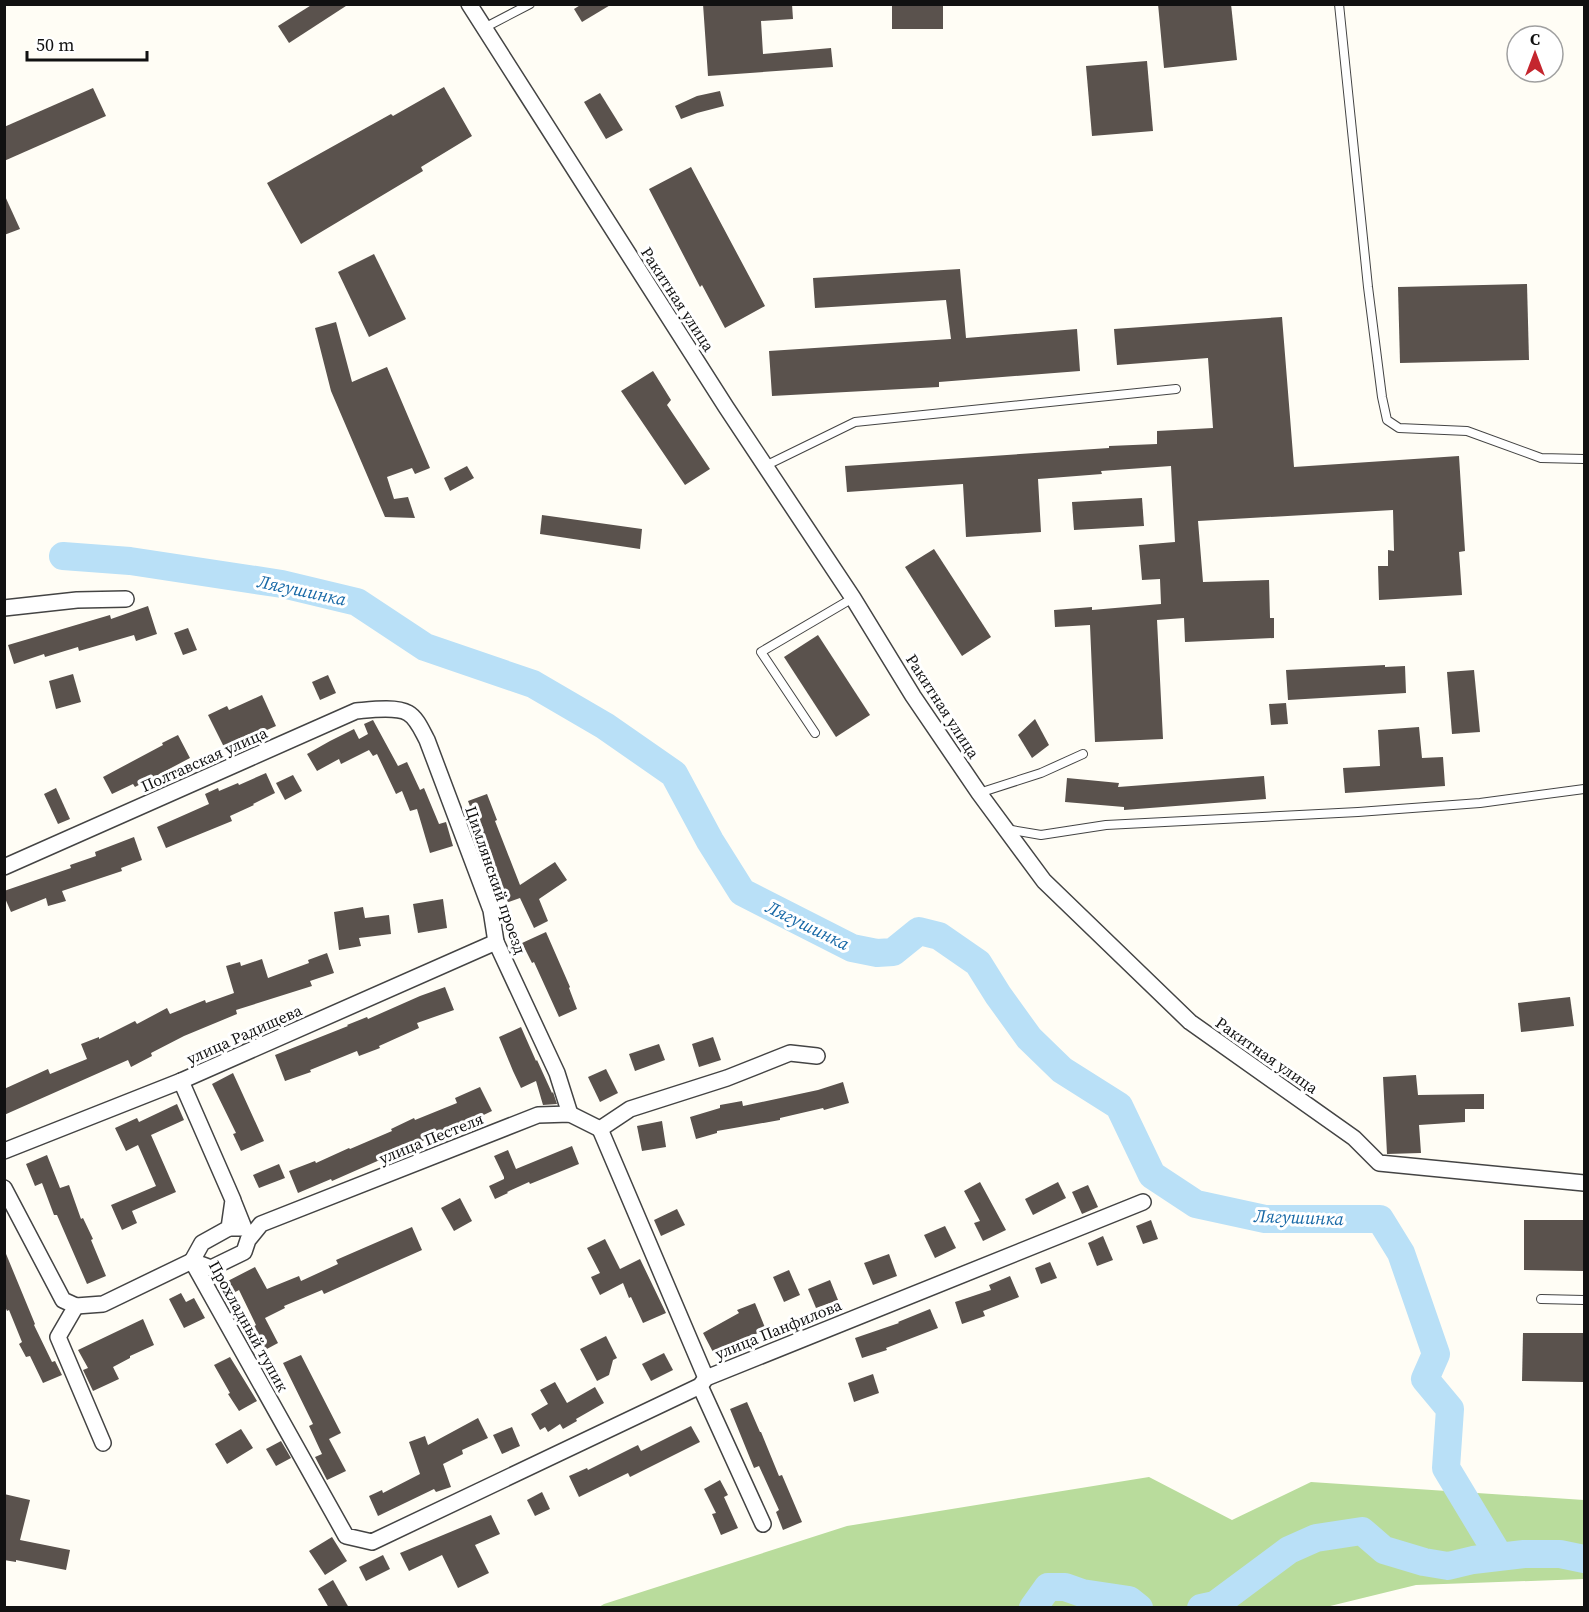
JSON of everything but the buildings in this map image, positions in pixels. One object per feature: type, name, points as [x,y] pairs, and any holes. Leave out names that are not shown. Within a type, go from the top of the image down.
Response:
[{"type":"street","name":"Ракитная улица","points":[[469,4],[614,233],[853,598],[913,696],[979,793],[1044,881],[1190,1022],[1354,1138],[1379,1164],[1584,1183]]},
{"type":"street","points":[[4,608],[77,600],[126,599]]},
{"type":"street","name":"Полтавская улица","points":[[4,867],[356,711],[390,709],[408,713],[418,724]]},
{"type":"street","name":"Цимлянский проезд","points":[[418,724],[434,757],[491,910],[496,942],[557,1073],[570,1114]]},
{"type":"street","name":"улица Радищева","points":[[4,1151],[182,1082],[496,942]]},
{"type":"street","points":[[763,1524],[600,1129],[630,1109],[727,1078],[790,1053],[817,1056]]},
{"type":"street","points":[[182,1082],[233,1200],[240,1232]]},
{"type":"street","name":"улица Пестеля","points":[[192,1261],[211,1268],[244,1252],[240,1232],[538,1115],[570,1114],[600,1129]]},
{"type":"street","points":[[4,1188],[63,1300],[76,1306],[104,1304],[192,1261]]},
{"type":"street","name":"улица Панфилова","points":[[372,1542],[703,1382],[1143,1202]]},
{"type":"street","name":"Прохладный тупик","points":[[240,1232],[202,1243],[192,1261],[345,1536],[372,1542]]},
{"type":"street","points":[[76,1306],[58,1337],[102,1443]]},
{"type":"lane","points":[[484,28],[530,4]]},
{"type":"lane","points":[[1339,4],[1368,287],[1387,420],[1399,428],[1467,431],[1541,458],[1584,459]]},
{"type":"lane","points":[[765,466],[855,422],[1176,389]]},
{"type":"lane","points":[[815,733],[760,652],[853,598]]},
{"type":"lane","points":[[979,793],[1041,773],[1083,754]]},
{"type":"lane","points":[[1005,828],[1041,835],[1106,825],[1358,812],[1480,803],[1584,789]]},
{"type":"lane","points":[[1541,1299],[1584,1300]]},
{"type":"green space","points":[[1149,1477],[1232,1520],[1311,1482],[1584,1500],[1584,1579],[1416,1585],[1322,1608],[599,1607],[847,1526]]},
{"type":"waterway","name":"Лягушинка","points":[[63,556],[130,561],[282,584],[357,602],[425,647],[533,684],[605,726],[674,774],[710,841],[742,892],[852,948],[877,953],[893,952],[919,931],[939,936],[978,963],[1029,1038],[1062,1070],[1119,1106],[1152,1175],[1196,1204],[1265,1219],[1380,1219],[1401,1253],[1436,1354],[1425,1379],[1450,1409],[1446,1468],[1499,1556]]},
{"type":"waterway","points":[[1201,1608],[1215,1605],[1289,1550],[1316,1538],[1362,1531],[1384,1550],[1424,1562],[1448,1566],[1473,1560],[1524,1554],[1560,1554],[1584,1559]]},
{"type":"waterway","points":[[1033,1608],[1048,1587],[1065,1587],[1082,1593],[1129,1600],[1139,1608]]}]
